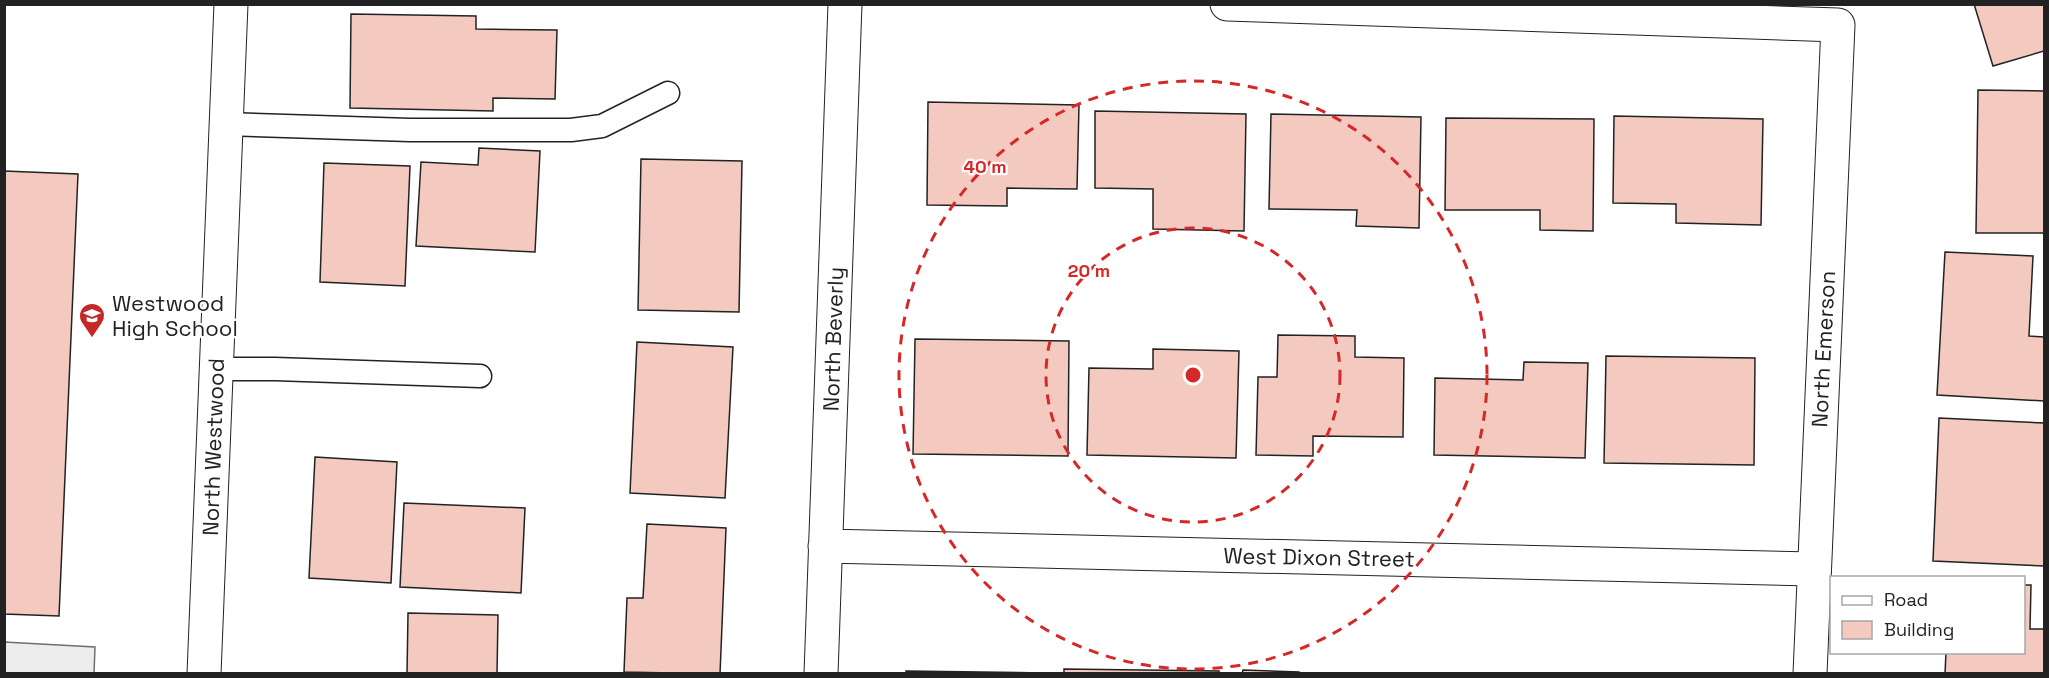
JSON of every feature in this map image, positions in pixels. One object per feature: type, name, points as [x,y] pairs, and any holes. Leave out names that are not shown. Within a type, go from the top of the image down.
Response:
[{"type":"street","name":"North Westwood","points":[[204,674],[231,4]]},
{"type":"street","name":"North Beverly","points":[[821,674],[845,4]]},
{"type":"street","name":"North Emerson","points":[[1227,4],[1838,25],[1810,674]]},
{"type":"street","name":"West Dixon Street","points":[[825,546],[1813,569]]},
{"type":"lane","points":[[225,124],[410,130],[572,130],[602,126],[668,93]]},
{"type":"lane","points":[[215,369],[480,376]]},
{"type":"shaded area","points":[[4,642],[95,647],[94,673],[5,673]]},
{"type":"building","points":[[1974,4],[2044,4],[2044,51],[1993,66]]},
{"type":"building","points":[[351,14],[476,16],[476,29],[557,30],[555,99],[493,98],[493,111],[350,108]]},
{"type":"building","points":[[1978,90],[2044,91],[2044,233],[1976,233]]},
{"type":"building","points":[[928,102],[1079,105],[1077,189],[1007,188],[1007,206],[927,205]]},
{"type":"building","points":[[1095,111],[1246,114],[1244,231],[1153,229],[1153,189],[1095,188]]},
{"type":"building","points":[[1271,114],[1421,117],[1419,228],[1356,226],[1357,210],[1269,209]]},
{"type":"building","points":[[1614,116],[1763,119],[1761,225],[1676,223],[1676,204],[1613,203]]},
{"type":"building","points":[[1446,118],[1594,119],[1593,231],[1540,230],[1540,210],[1445,210]]},
{"type":"building","points":[[479,148],[540,151],[535,252],[416,246],[421,162],[478,165]]},
{"type":"building","points":[[641,159],[742,161],[739,312],[638,310]]},
{"type":"building","points":[[324,163],[410,166],[405,286],[320,282]]},
{"type":"building","points":[[4,171],[78,174],[59,616],[4,614]]},
{"type":"building","points":[[1945,252],[2033,256],[2029,336],[2044,337],[2044,401],[1937,395]]},
{"type":"building","points":[[1278,335],[1355,336],[1355,357],[1404,358],[1403,437],[1313,436],[1313,456],[1256,455],[1258,377],[1277,377]]},
{"type":"building","points":[[915,339],[1069,341],[1068,456],[913,454]]},
{"type":"building","points":[[637,342],[733,347],[725,498],[630,493]]},
{"type":"building","points":[[1153,349],[1239,351],[1236,458],[1087,455],[1089,368],[1153,369]]},
{"type":"building","points":[[1606,356],[1755,358],[1754,465],[1604,463]]},
{"type":"building","points":[[1524,362],[1588,363],[1585,458],[1434,455],[1435,378],[1523,380]]},
{"type":"building","points":[[1939,418],[2044,423],[2044,566],[1933,561]]},
{"type":"building","points":[[315,457],[397,462],[391,583],[309,578]]},
{"type":"building","points":[[404,503],[525,508],[521,593],[400,587]]},
{"type":"building","points":[[647,524],[726,528],[720,674],[624,672],[627,598],[643,598]]},
{"type":"building","points":[[2025,585],[2031,585],[2030,629],[2044,629],[2044,674],[1945,674],[1946,654],[2025,654]]},
{"type":"building","points":[[408,613],[498,615],[497,674],[407,674]]},
{"type":"building","points":[[1064,669],[1219,671],[1219,674],[1064,674]]},
{"type":"building","points":[[1243,670],[1299,672],[1299,674],[1242,674]]},
{"type":"building","points":[[906,671],[1044,673],[1044,674],[906,674]]},
{"type":"place","name":"Westwood High School","points":[[92,339]]}]
